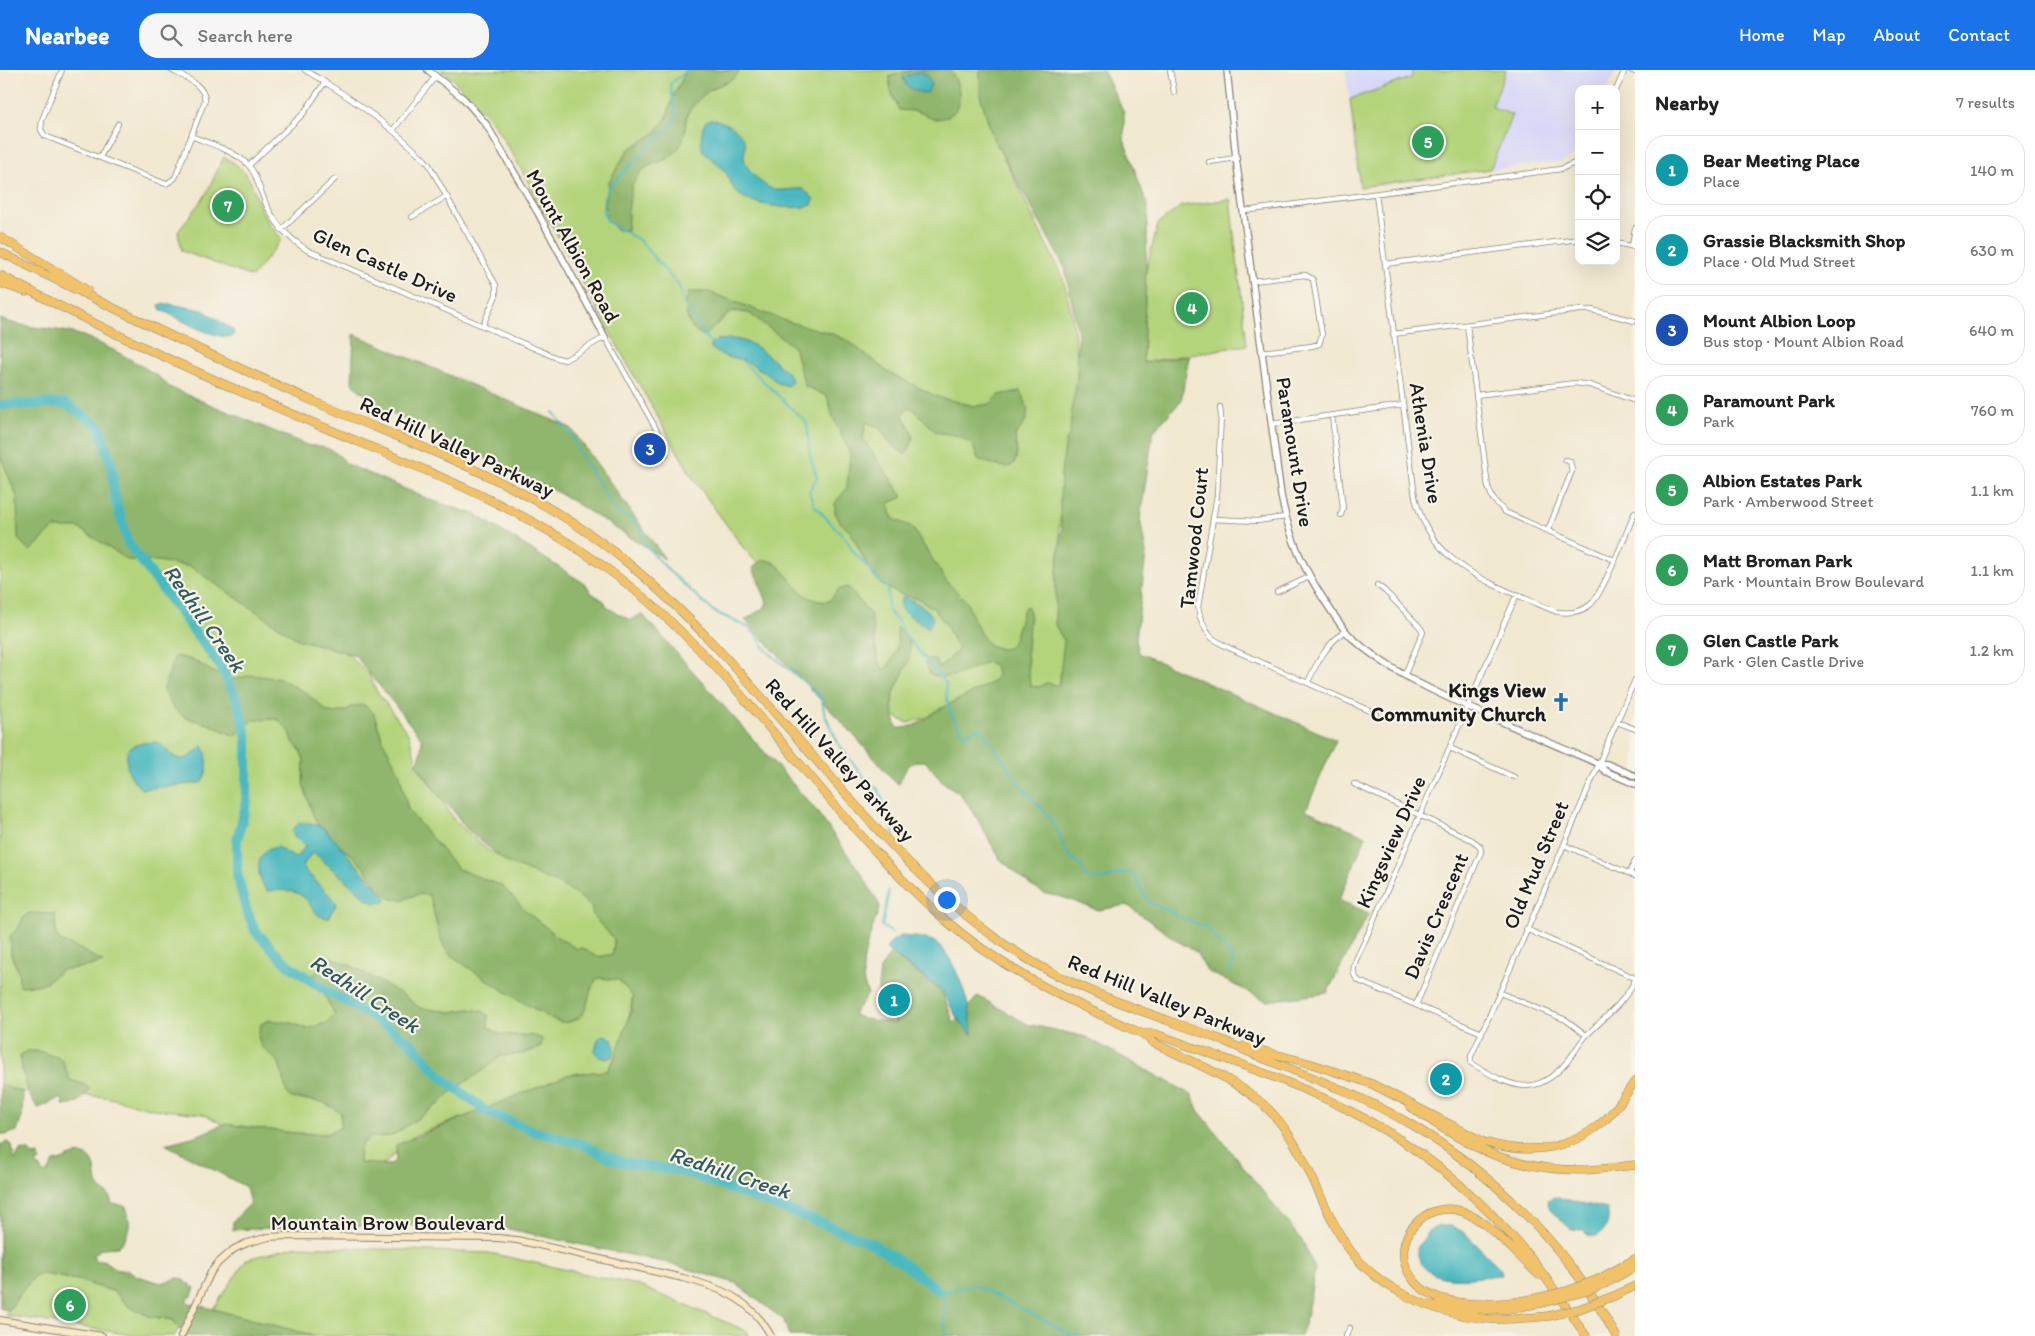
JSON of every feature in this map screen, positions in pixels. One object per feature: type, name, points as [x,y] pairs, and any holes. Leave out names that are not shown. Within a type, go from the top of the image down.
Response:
[{"type":"highway","points":[[0,237],[101,298],[116,310]]},
{"type":"highway","name":"Red Hill Valley Parkway","points":[[0,252],[235,367],[517,490],[592,536],[624,560],[677,607],[734,667],[864,815],[926,881],[960,911],[1010,948],[1079,986],[1124,1006],[1223,1040],[1258,1056],[1328,1083],[1410,1124],[1445,1147],[1502,1191],[1539,1229],[1572,1268],[1616,1336]]},
{"type":"highway","name":"Red Hill Valley Parkway","points":[[0,275],[213,380],[478,495],[529,520],[575,546],[654,606],[690,640],[899,877],[968,939],[1014,969],[1075,1004],[1143,1034],[1155,1034],[1167,1038],[1322,1097],[1367,1120],[1396,1138],[1445,1173],[1480,1203],[1510,1234],[1552,1287],[1586,1336]]},
{"type":"highway","points":[[0,283],[40,296]]},
{"type":"highway","points":[[1143,1034],[1152,1042],[1243,1089],[1272,1112],[1301,1153],[1341,1237],[1368,1270],[1397,1291],[1440,1310],[1488,1319],[1520,1319],[1549,1316],[1579,1309],[1635,1286]]},
{"type":"highway","points":[[1223,1040],[1312,1064],[1372,1084],[1484,1142],[1502,1147],[1532,1150],[1560,1146],[1578,1138],[1597,1126],[1617,1106],[1635,1081]]},
{"type":"highway","points":[[1391,1093],[1471,1146],[1512,1162],[1553,1169],[1576,1170],[1635,1165]]},
{"type":"highway","points":[[1539,1301],[1471,1304],[1455,1302],[1430,1294],[1415,1283],[1406,1268],[1403,1253],[1406,1239],[1418,1220],[1429,1212],[1446,1209],[1462,1211],[1487,1227],[1552,1287]]},
{"type":"highway","points":[[1429,1306],[1439,1305],[1485,1310],[1508,1309],[1588,1291],[1635,1259]]},
{"type":"highway","points":[[1603,1281],[1635,1267]]},
{"type":"main road","name":"Mountain Brow Boulevard","points":[[181,1336],[211,1272],[225,1256],[247,1243],[269,1237],[354,1236],[498,1238],[518,1240],[708,1284],[736,1297],[759,1317],[771,1336]]},
{"type":"main road","points":[[0,1320],[102,1336]]},
{"type":"street","points":[[62,70],[42,120],[41,130],[45,136],[100,157],[159,183],[166,184],[174,178],[205,100],[201,88],[171,70]]},
{"type":"street","points":[[305,70],[353,100],[392,130],[428,163],[497,287],[496,295],[483,325]]},
{"type":"street","name":"Mount Albion Road","points":[[428,70],[464,99],[486,124],[538,213],[660,436],[666,454]]},
{"type":"street","points":[[1170,70],[1174,92]]},
{"type":"street","name":"Paramount Drive","points":[[1227,70],[1236,158],[1285,517],[1300,559],[1309,577],[1345,631],[1387,664],[1467,706],[1597,764]]},
{"type":"street","points":[[1618,85],[1625,70]]},
{"type":"street","points":[[1631,70],[1635,72]]},
{"type":"street","points":[[392,130],[436,76]]},
{"type":"street","points":[[191,136],[226,150],[249,165],[303,114],[325,82]]},
{"type":"street","points":[[100,157],[118,124]]},
{"type":"street","points":[[1208,162],[1236,158]]},
{"type":"street","points":[[1244,211],[1561,169],[1575,163]]},
{"type":"street","name":"Glen Castle Drive","points":[[249,165],[268,210],[281,230],[306,250],[565,360],[605,337]]},
{"type":"street","points":[[281,230],[335,179]]},
{"type":"street","name":"Athenia Drive","points":[[1376,194],[1415,497],[1428,530],[1441,548],[1460,566],[1517,594],[1557,612],[1579,611],[1594,601],[1635,512]]},
{"type":"street","points":[[412,216],[447,196]]},
{"type":"street","points":[[1620,244],[1633,247],[1635,228]]},
{"type":"street","points":[[1385,264],[1575,240]]},
{"type":"street","points":[[1253,281],[1308,275],[1316,284],[1322,335],[1319,344],[1262,352]]},
{"type":"street","points":[[1394,334],[1580,310],[1592,310],[1635,321]]},
{"type":"street","points":[[1467,325],[1488,487],[1493,499],[1505,512],[1614,560]]},
{"type":"street","points":[[1476,395],[1575,383],[1590,385],[1635,401]]},
{"type":"street","points":[[1271,424],[1403,405]]},
{"type":"street","name":"Tamwood Court","points":[[1220,406],[1218,475],[1213,519],[1198,607],[1204,626],[1212,638],[1221,644],[1377,714]]},
{"type":"street","points":[[1332,416],[1343,508],[1341,515]]},
{"type":"street","points":[[1548,530],[1572,471],[1570,461],[1565,460]]},
{"type":"street","points":[[1213,519],[1257,521],[1285,517]]},
{"type":"street","points":[[1277,592],[1309,577]]},
{"type":"street","points":[[1377,585],[1392,598],[1423,632],[1405,674]]},
{"type":"street","name":"Kingsview Drive","points":[[1482,1033],[1359,980],[1354,977],[1353,971],[1366,937],[1517,594]]},
{"type":"street","points":[[1308,682],[1319,658],[1345,631]]},
{"type":"street","name":"Old Mud Street","points":[[1586,1035],[1556,1074],[1545,1082],[1532,1087],[1518,1086],[1471,1064],[1471,1056],[1635,680]]},
{"type":"street","points":[[1617,722],[1635,729]]},
{"type":"street","points":[[1450,748],[1514,777]]},
{"type":"street","points":[[1597,764],[1607,764],[1635,776]]},
{"type":"street","points":[[1597,764],[1605,771],[1635,784]]},
{"type":"street","points":[[1354,784],[1420,817]]},
{"type":"street","name":"Davis Crescent","points":[[1416,1005],[1482,852],[1480,846],[1472,840],[1420,817]]},
{"type":"street","points":[[1564,845],[1635,876]]},
{"type":"street","points":[[1630,873],[1635,861]]},
{"type":"street","points":[[1500,993],[1566,1020],[1586,1035],[1618,1006],[1635,979],[1526,930]]},
{"type":"street","points":[[1346,1336],[1350,1328]]},
{"type":"shaded area","points":[[1345,70],[1413,70],[1411,78],[1350,99]]},
{"type":"shaded area","points":[[1506,70],[1616,70],[1610,85],[1575,85],[1575,154],[1562,162],[1490,169],[1511,116],[1492,107]]},
{"type":"green space","points":[[441,70],[986,70],[997,144],[1063,278],[1072,316],[1079,372],[1059,529],[1071,636],[1065,694],[985,702],[907,723],[887,712],[742,546],[694,480],[629,367],[515,158],[493,123],[453,79]]},
{"type":"green space","points":[[687,70],[740,70],[734,78],[710,90],[692,107],[687,116],[684,139],[675,153],[644,169],[638,176],[633,184],[629,201],[627,230],[617,230],[606,218],[605,203],[609,181],[628,150],[655,133],[666,119],[674,94]]},
{"type":"green space","points":[[913,70],[950,70],[959,93],[957,107],[953,113],[946,117],[935,119],[917,111],[899,110],[893,98],[890,76]]},
{"type":"green space","points":[[980,70],[1103,70],[1124,113],[1124,140],[1148,207],[1143,363],[1189,356],[1181,401],[1153,432],[1140,519],[1146,553],[1136,639],[1139,653],[1336,740],[1306,810],[1366,836],[1339,900],[1369,913],[1327,993],[1267,1001],[1207,971],[1196,952],[1127,905],[1098,910],[1062,897],[1046,894],[1031,886],[1000,859],[971,808],[958,792],[944,783],[925,761],[911,764],[905,770],[899,784],[895,782],[851,732],[745,620],[765,607],[767,602],[753,568],[762,560],[774,563],[800,591],[818,601],[829,601],[838,590],[848,587],[871,615],[878,661],[884,670],[892,660],[896,650],[896,627],[905,635],[909,644],[908,660],[892,701],[897,728],[908,727],[918,723],[936,711],[993,682],[997,675],[995,665],[987,662],[952,676],[944,677],[930,674],[925,662],[928,658],[936,660],[939,668],[958,650],[946,625],[934,609],[921,600],[900,594],[883,586],[871,573],[851,533],[841,523],[835,513],[835,503],[847,488],[850,454],[832,415],[827,396],[805,386],[794,347],[749,313],[732,311],[704,336],[694,330],[689,322],[686,311],[686,301],[689,292],[709,292],[786,321],[830,333],[847,340],[888,372],[937,397],[975,406],[990,404],[999,395],[1020,391],[1026,403],[1027,414],[1024,424],[1015,435],[1016,457],[1014,463],[1010,466],[997,466],[978,459],[972,444],[959,436],[936,432],[912,408],[906,408],[903,415],[912,435],[911,444],[905,455],[891,444],[879,427],[866,422],[863,439],[903,497],[889,503],[890,513],[894,519],[912,527],[947,582],[966,601],[980,633],[989,645],[1002,649],[1008,648],[1013,642],[1024,608],[1027,606],[1030,612],[1027,650],[1030,686],[1039,687],[1046,683],[1059,685],[1064,641],[1055,625],[1056,577],[1062,529],[1060,509],[1061,471],[1066,441],[1070,433],[1072,405],[1077,382],[1078,333],[1065,268],[993,138],[980,95]]},
{"type":"green space","points":[[1413,70],[1506,70],[1492,107],[1512,115],[1490,169],[1360,187],[1350,99],[1411,78]]},
{"type":"green space","points":[[224,157],[234,163],[247,176],[267,220],[282,239],[252,277],[182,251],[178,232],[206,194]]},
{"type":"green space","points":[[1230,199],[1247,345],[1133,364],[1146,270],[1158,224],[1181,206]]},
{"type":"green space","points":[[0,319],[19,325],[70,332],[89,338],[142,366],[169,387],[309,446],[330,450],[347,464],[433,501],[477,515],[582,582],[588,587],[590,592],[604,601],[608,608],[630,620],[642,614],[815,809],[863,876],[880,906],[869,938],[864,962],[864,984],[868,994],[853,1014],[862,1019],[897,1023],[885,1014],[878,991],[880,969],[891,953],[942,992],[954,1023],[978,996],[1027,1024],[1086,1037],[1192,1095],[1198,1110],[1303,1242],[1315,1269],[1301,1336],[789,1336],[784,1320],[735,1283],[667,1263],[504,1228],[455,1225],[289,1227],[233,1230],[233,1221],[250,1204],[246,1187],[165,1144],[196,1136],[225,1124],[302,1134],[326,1134],[340,1128],[341,1113],[323,1102],[291,1098],[287,1093],[279,1063],[261,1046],[258,1037],[261,1024],[269,1020],[292,1023],[307,1029],[326,1023],[335,1015],[321,989],[309,980],[330,957],[354,967],[403,995],[420,1008],[451,1012],[469,1009],[482,1011],[488,1015],[488,1027],[500,1034],[535,1036],[542,1039],[541,1047],[523,1054],[501,1056],[484,1070],[452,1091],[440,1103],[392,1136],[372,1137],[363,1143],[360,1149],[359,1163],[390,1165],[396,1160],[396,1145],[570,1074],[607,1071],[613,1062],[631,1013],[633,997],[619,980],[599,978],[592,988],[584,1012],[575,1020],[562,1022],[538,1011],[501,989],[446,950],[440,938],[429,895],[419,894],[402,900],[391,899],[375,884],[352,855],[322,832],[313,815],[303,784],[304,760],[300,750],[293,742],[290,732],[277,719],[253,720],[234,736],[209,724],[186,718],[175,710],[163,690],[175,656],[193,660],[213,672],[233,679],[253,675],[281,679],[306,693],[327,711],[334,713],[345,711],[353,706],[364,705],[373,712],[384,743],[399,772],[408,810],[458,869],[502,886],[527,912],[559,938],[577,949],[583,948],[597,957],[613,954],[614,939],[593,916],[591,906],[575,893],[555,882],[506,862],[465,827],[417,765],[421,753],[422,739],[355,655],[297,639],[191,567],[158,561],[128,560],[79,528],[54,528],[30,551],[18,539],[17,497],[0,455]]},
{"type":"green space","points":[[354,334],[571,428],[665,559],[563,495],[378,407],[352,383]]},
{"type":"green space","points":[[0,450],[344,651],[369,674],[376,690],[409,735],[418,767],[443,801],[454,820],[489,851],[555,880],[604,907],[634,987],[627,1030],[607,1071],[582,1073],[546,1090],[514,1102],[482,1110],[416,1135],[403,1144],[387,1162],[373,1168],[344,1164],[334,1134],[277,1132],[222,1124],[203,1114],[153,1109],[106,1097],[0,1090]]},
{"type":"green space","points":[[29,913],[55,914],[56,935],[60,941],[76,947],[103,962],[62,970],[46,982],[38,985],[20,986],[18,971],[11,955],[10,936]]},
{"type":"green space","points":[[27,1051],[39,1051],[62,1059],[70,1080],[90,1088],[82,1099],[76,1103],[63,1105],[63,1099],[60,1099],[38,1108],[29,1095],[22,1071],[20,1055]]},
{"type":"green space","points":[[0,1084],[23,1093],[22,1117],[17,1131],[5,1135],[0,1133]]},
{"type":"green space","points":[[7,1142],[12,1145],[14,1160],[21,1150],[29,1151],[34,1156],[39,1155],[40,1161],[36,1163],[44,1174],[49,1171],[54,1162],[72,1156],[80,1154],[92,1160],[98,1185],[108,1195],[112,1204],[126,1206],[129,1218],[128,1233],[118,1247],[102,1248],[94,1255],[95,1261],[103,1260],[117,1270],[128,1270],[137,1276],[161,1283],[178,1278],[184,1279],[185,1283],[190,1284],[192,1288],[195,1287],[192,1296],[186,1302],[315,1336],[185,1336],[173,1320],[149,1316],[128,1306],[115,1292],[78,1280],[43,1274],[35,1276],[7,1310],[0,1308],[0,1145]]},
{"type":"green space","points":[[297,1246],[489,1253],[637,1285],[747,1331],[748,1336],[316,1336],[213,1309],[247,1259]]},
{"type":"green space","points":[[43,1274],[78,1280],[115,1292],[128,1306],[149,1316],[173,1320],[179,1328],[174,1336],[138,1336],[5,1315],[32,1279]]},
{"type":"water","points":[[919,72],[926,74],[931,84],[927,93],[912,89],[904,81],[903,77]]},
{"type":"water","points":[[711,119],[726,124],[740,134],[745,143],[745,163],[759,180],[776,190],[803,189],[814,199],[812,205],[804,207],[773,206],[752,201],[737,193],[724,170],[703,152],[701,140],[703,129],[705,122]]},
{"type":"water","points":[[164,303],[203,310],[233,330],[234,334],[232,337],[223,336],[195,327],[161,310],[159,305]]},
{"type":"water","points":[[731,339],[756,347],[790,375],[792,382],[788,386],[778,383],[763,371],[743,360],[726,357],[712,349],[710,345],[717,340]]},
{"type":"water","points":[[904,597],[921,605],[928,611],[933,619],[929,627],[925,627],[902,610],[900,606],[901,598]]},
{"type":"water","points":[[156,742],[179,759],[191,756],[203,746],[207,765],[206,775],[201,783],[141,789],[128,770],[127,754],[129,748],[142,743]]},
{"type":"water","points":[[299,823],[311,823],[324,828],[386,898],[385,902],[376,903],[367,899],[313,852],[302,867],[337,903],[328,918],[318,915],[306,899],[294,892],[285,890],[267,891],[260,878],[259,864],[261,858],[269,849],[277,847],[295,858],[306,846],[294,837],[292,830]]},
{"type":"water","points":[[901,936],[931,940],[936,942],[946,953],[963,987],[970,1013],[972,1035],[957,1018],[944,994],[936,986],[886,949],[892,941]]},
{"type":"water","points":[[602,1035],[610,1037],[614,1042],[613,1056],[607,1059],[599,1057],[595,1051],[598,1039]]},
{"type":"water","points":[[1555,1197],[1607,1209],[1608,1221],[1606,1227],[1598,1235],[1593,1236],[1588,1235],[1582,1230],[1571,1229],[1550,1210],[1547,1200]]},
{"type":"water","points":[[1439,1226],[1452,1226],[1465,1233],[1501,1269],[1501,1275],[1449,1278],[1437,1276],[1427,1270],[1420,1261],[1417,1248],[1430,1230]]},
{"type":"waterway","points":[[688,70],[670,84],[676,119],[609,187],[604,197],[603,212],[608,222],[639,240],[679,286],[684,303],[709,342],[715,342]]},
{"type":"waterway","points":[[740,359],[807,423],[810,457],[817,477],[809,491],[814,505],[847,540],[852,550],[880,581],[887,585],[888,611],[899,622],[904,634],[946,683],[950,710],[960,729],[965,734],[980,728],[1021,786],[1044,811],[1058,831],[1065,851],[1082,868],[1086,877],[1089,879],[1103,879],[1124,872],[1133,874],[1147,900],[1152,904],[1207,928],[1230,954],[1233,962],[1228,972]]},
{"type":"waterway","name":"Redhill Creek","points":[[0,405],[65,403],[99,426],[111,463],[115,498],[128,543],[221,667],[238,702],[247,739],[247,801],[237,840],[237,874],[246,909],[256,932],[287,964],[325,990],[376,1019],[412,1044],[440,1076],[487,1112],[533,1131],[583,1144],[621,1162],[685,1172],[798,1214],[871,1243],[905,1265],[938,1290]]},
{"type":"waterway","points":[[553,412],[572,436],[578,450],[615,511],[634,520],[640,529],[647,547],[668,570],[713,611],[749,628],[767,651],[821,696],[825,715],[839,745],[863,776],[878,789],[889,816],[894,835]]},
{"type":"waterway","points":[[889,890],[882,926],[892,933]]},
{"type":"waterway","name":"Redhill Creek","points":[[938,1290],[953,1291],[965,1286],[975,1285],[1070,1334],[1079,1336]]},
{"type":"waterway","points":[[938,1290],[946,1300],[943,1318],[947,1336]]},
{"type":"place","name":"Albion Estates Park","points":[[1428,142]]},
{"type":"place","name":"Glen Castle Park","points":[[228,206]]},
{"type":"place","name":"Paramount Park","points":[[1192,308]]},
{"type":"place","name":"Mount Albion Loop","points":[[650,449]]},
{"type":"place","name":"Kings View Community Church","points":[[1561,702]]},
{"type":"place","name":"Bear Meeting Place","points":[[894,1000]]},
{"type":"place","name":"Grassie Blacksmith Shop","points":[[1446,1079]]},
{"type":"place","name":"Matt Broman Park","points":[[70,1305]]}]
